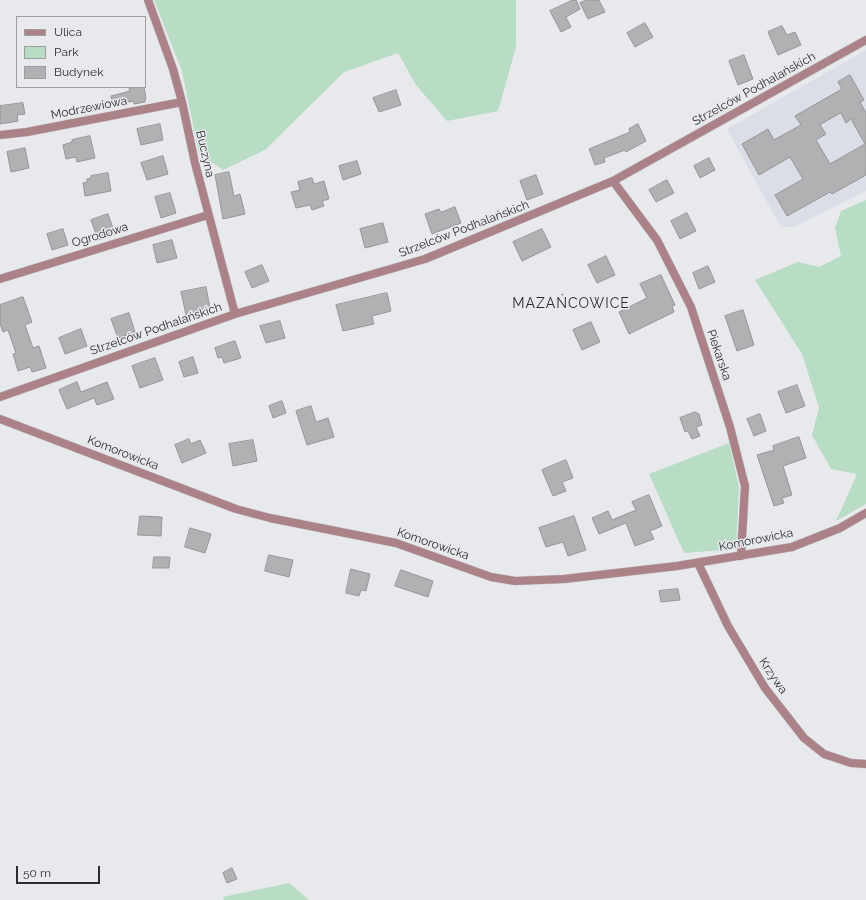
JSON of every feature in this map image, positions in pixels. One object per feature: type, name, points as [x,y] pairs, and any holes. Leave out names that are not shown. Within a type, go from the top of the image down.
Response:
[{"type":"street","name":"Buczyna","points":[[148,0],[173,69],[182,102],[194,163],[235,314]]},
{"type":"street","name":"Strzelców Podhalańskich","points":[[0,397],[235,314],[425,259],[613,181],[866,40]]},
{"type":"street","name":"Modrzewiowa","points":[[0,135],[27,132],[182,102]]},
{"type":"street","name":"Piekarska","points":[[613,181],[657,240],[690,307],[730,428],[744,486],[741,556]]},
{"type":"street","name":"Ogrodowa","points":[[0,279],[208,215]]},
{"type":"street","name":"Komorowicka","points":[[0,419],[236,509],[270,518],[396,543],[491,577],[516,581],[564,579],[698,563],[792,547],[840,528],[866,513]]},
{"type":"street","name":"Krzywa","points":[[698,563],[728,626],[765,688],[804,738],[824,754],[851,763],[866,764]]},
{"type":"shaded area","points":[[866,50],[866,191],[794,227],[785,227],[778,222],[727,129]]},
{"type":"green space","points":[[154,0],[516,0],[516,47],[498,111],[447,121],[416,85],[398,53],[344,72],[265,150],[223,170],[199,154],[182,71]]},
{"type":"green space","points":[[866,200],[866,504],[836,521],[857,474],[831,469],[812,435],[819,408],[802,354],[755,280],[798,262],[819,267],[841,256],[835,228],[841,211]]},
{"type":"green space","points":[[729,443],[739,487],[736,549],[684,553],[649,474]]},
{"type":"green space","points":[[289,883],[309,900],[224,900],[223,897]]},
{"type":"building","points":[[576,0],[580,9],[566,17],[571,27],[561,32],[550,11]]},
{"type":"building","points":[[587,0],[599,0],[605,12],[588,19],[580,3]]},
{"type":"building","points":[[645,23],[653,37],[635,47],[627,33]]},
{"type":"building","points":[[782,26],[787,35],[795,32],[801,45],[778,55],[768,32]]},
{"type":"building","points":[[744,55],[753,79],[738,85],[729,61]]},
{"type":"building","points":[[850,75],[864,100],[860,102],[866,113],[866,175],[832,194],[830,192],[787,216],[775,195],[803,179],[790,157],[759,175],[742,144],[768,129],[774,140],[801,125],[795,116],[842,89],[838,82]],"holes":[[[841,113],[846,123],[851,119],[865,144],[830,164],[816,140],[826,134],[820,125]]]},
{"type":"building","points":[[144,88],[145,102],[134,104],[132,101],[113,106],[111,96],[130,91],[129,89]]},
{"type":"building","points":[[396,90],[401,105],[379,112],[373,98]]},
{"type":"building","points":[[23,103],[25,114],[17,115],[18,121],[0,124],[0,106]]},
{"type":"building","points":[[160,124],[163,140],[141,145],[137,129]]},
{"type":"building","points":[[638,124],[646,141],[626,152],[625,150],[604,158],[605,162],[595,165],[589,149],[630,132],[629,129]]},
{"type":"building","points":[[90,136],[95,158],[77,162],[76,157],[66,159],[63,145],[72,142],[72,140]]},
{"type":"building","points":[[25,148],[29,168],[11,172],[7,152]]},
{"type":"building","points":[[163,156],[168,174],[147,180],[141,163]]},
{"type":"building","points":[[709,158],[715,170],[700,178],[694,166]]},
{"type":"building","points":[[357,161],[361,174],[343,180],[339,166]]},
{"type":"building","points":[[229,172],[234,196],[240,194],[245,214],[223,219],[215,175]]},
{"type":"building","points":[[108,173],[111,191],[85,196],[83,183],[87,182],[87,179],[91,178],[91,176]]},
{"type":"building","points":[[536,175],[543,194],[527,200],[520,181]]},
{"type":"building","points":[[312,178],[314,184],[324,181],[329,199],[322,201],[324,206],[312,210],[310,205],[296,208],[291,192],[300,190],[298,182]]},
{"type":"building","points":[[667,180],[674,193],[656,202],[649,190]]},
{"type":"building","points":[[170,193],[176,213],[161,218],[155,197]]},
{"type":"building","points":[[455,207],[461,223],[432,234],[425,214],[439,209],[441,212]]},
{"type":"building","points":[[687,213],[696,231],[680,239],[671,221]]},
{"type":"building","points":[[108,214],[115,234],[98,240],[91,220]]},
{"type":"building","points":[[383,223],[388,242],[365,248],[360,229]]},
{"type":"building","points":[[63,229],[68,245],[52,250],[47,234]]},
{"type":"building","points":[[542,229],[551,247],[522,261],[513,242]]},
{"type":"building","points":[[172,240],[177,258],[157,263],[153,245]]},
{"type":"building","points":[[606,256],[615,275],[597,283],[588,265]]},
{"type":"building","points":[[262,265],[269,281],[252,288],[245,272]]},
{"type":"building","points":[[708,266],[715,282],[699,289],[693,273]]},
{"type":"building","points":[[661,275],[675,305],[672,306],[674,312],[629,334],[619,312],[647,298],[640,284]]},
{"type":"building","points":[[206,287],[210,308],[201,310],[201,312],[186,315],[181,292]]},
{"type":"building","points":[[387,293],[391,311],[372,316],[374,324],[343,331],[336,305]]},
{"type":"building","points":[[23,297],[32,322],[25,325],[33,348],[39,346],[46,368],[32,372],[30,367],[18,371],[13,354],[16,353],[8,330],[3,332],[0,324],[0,305]]},
{"type":"building","points":[[743,310],[754,345],[737,351],[725,316]]},
{"type":"building","points":[[129,313],[135,332],[118,338],[111,319]]},
{"type":"building","points":[[280,321],[285,338],[266,343],[260,326]]},
{"type":"building","points":[[591,322],[600,342],[582,350],[573,330]]},
{"type":"building","points":[[81,329],[87,346],[65,354],[59,338]]},
{"type":"building","points":[[235,341],[241,358],[224,363],[222,357],[218,358],[215,348]]},
{"type":"building","points":[[193,357],[198,373],[184,377],[179,362]]},
{"type":"building","points":[[155,358],[163,380],[140,388],[132,366]]},
{"type":"building","points":[[77,382],[81,392],[107,382],[114,399],[97,405],[94,398],[67,409],[59,390]]},
{"type":"building","points":[[797,385],[805,406],[786,413],[778,392]]},
{"type":"building","points":[[282,401],[286,413],[273,418],[269,406]]},
{"type":"building","points":[[311,406],[316,422],[328,418],[334,437],[307,445],[296,411]]},
{"type":"building","points":[[695,412],[699,414],[702,425],[696,427],[700,436],[692,439],[688,431],[685,432],[680,418]]},
{"type":"building","points":[[760,414],[766,431],[754,436],[747,419]]},
{"type":"building","points":[[799,437],[806,458],[783,466],[792,495],[782,498],[784,503],[774,506],[757,455],[774,450],[773,446]]},
{"type":"building","points":[[189,439],[191,444],[200,440],[206,453],[182,463],[175,445]]},
{"type":"building","points":[[253,440],[257,461],[233,466],[229,444]]},
{"type":"building","points":[[566,460],[573,478],[562,482],[566,491],[553,496],[542,470]]},
{"type":"building","points":[[649,495],[662,526],[650,531],[654,539],[635,546],[626,523],[599,534],[592,518],[608,511],[612,520],[636,510],[632,502]]},
{"type":"building","points":[[140,516],[162,517],[161,536],[138,535]]},
{"type":"building","points":[[574,516],[586,550],[568,556],[563,542],[546,547],[539,528]]},
{"type":"building","points":[[190,528],[211,534],[205,553],[185,547]]},
{"type":"building","points":[[269,555],[293,560],[289,577],[265,571]]},
{"type":"building","points":[[154,557],[170,557],[169,568],[153,568]]},
{"type":"building","points":[[351,569],[370,574],[366,591],[361,590],[359,596],[346,593]]},
{"type":"building","points":[[401,570],[433,581],[428,597],[395,586]]},
{"type":"building","points":[[678,589],[680,600],[661,602],[659,591]]},
{"type":"building","points":[[232,868],[237,879],[227,883],[223,873]]},
{"type":"district","name":"MAZAŃCOWICE","points":[[571,304]]}]
